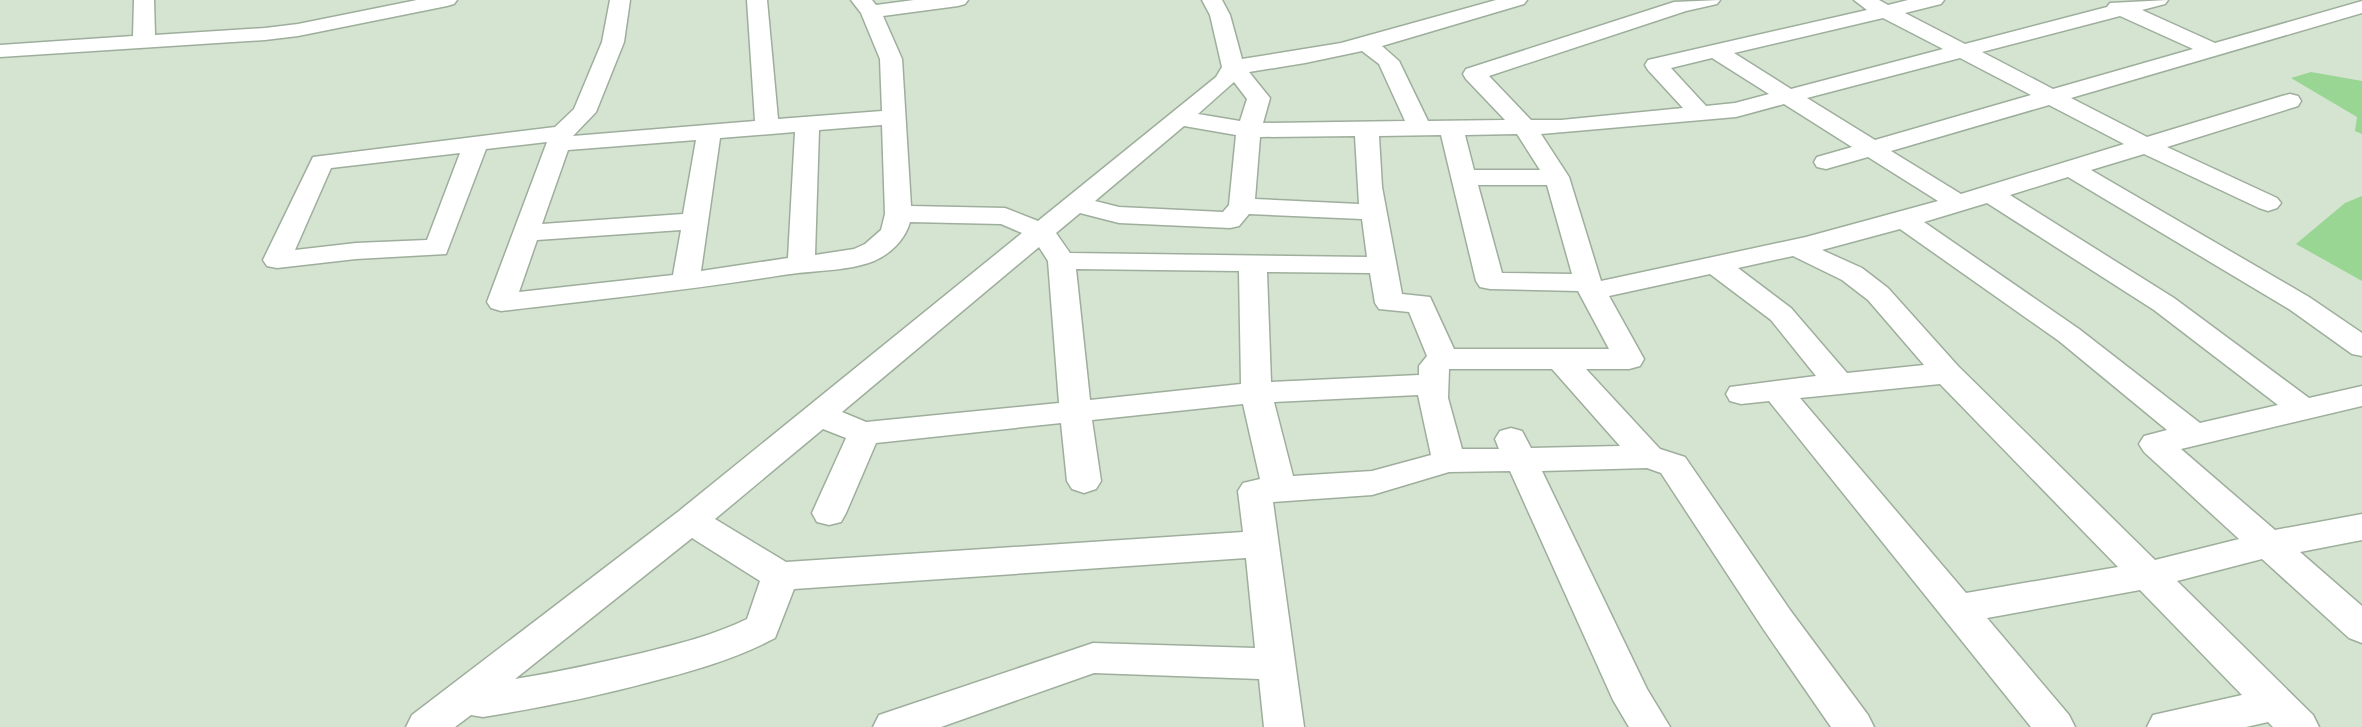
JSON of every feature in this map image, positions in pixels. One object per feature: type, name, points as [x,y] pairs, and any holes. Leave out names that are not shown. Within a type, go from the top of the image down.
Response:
[{"type":"street","points":[[144,0],[144,41]]},
{"type":"street","points":[[0,51],[298,30],[447,0]]},
{"type":"street","points":[[758,0],[767,127]]},
{"type":"street","points":[[626,2],[613,42],[584,112],[560,138],[501,302],[686,282],[801,264],[847,261],[875,250],[893,232],[898,214],[891,59],[866,6],[958,0]]},
{"type":"street","points":[[1077,204],[1119,216],[1230,220],[1242,206],[1243,175],[1249,130],[1259,98],[1233,68],[1220,15],[1212,0]]},
{"type":"street","points":[[426,727],[691,520],[1077,204],[1224,81],[1233,68],[1365,43],[1517,0]]},
{"type":"street","points":[[818,415],[864,432],[1256,393],[1560,359],[1629,359],[1590,287],[1557,177],[1524,127],[1474,74],[1660,5],[1710,0]]},
{"type":"street","points":[[1864,0],[2144,146],[2268,203]]},
{"type":"street","points":[[1701,114],[1656,65],[1934,0]]},
{"type":"street","points":[[1180,118],[1249,130],[1561,127],[1736,110],[1963,51],[2113,5],[2158,0]]},
{"type":"street","points":[[2316,0],[2357,12]]},
{"type":"street","points":[[2113,5],[2213,50]]},
{"type":"street","points":[[1826,162],[2049,96],[2357,12]]},
{"type":"street","points":[[1365,43],[1388,61],[1420,128]]},
{"type":"street","points":[[1714,51],[1958,203]]},
{"type":"street","points":[[1451,128],[1490,280],[1590,287],[1797,248],[1904,220],[2290,101]]},
{"type":"street","points":[[476,143],[437,248],[356,251],[277,260],[322,162],[476,143],[709,132],[894,117]]},
{"type":"street","points":[[801,264],[807,124]]},
{"type":"street","points":[[1367,129],[1369,187],[1389,303],[1420,303],[1438,371],[1432,398],[1449,461]]},
{"type":"street","points":[[686,282],[709,132]]},
{"type":"street","points":[[2070,168],[2299,303],[2362,347]]},
{"type":"street","points":[[1464,178],[1557,177]]},
{"type":"street","points":[[1989,193],[2164,304],[2305,410]]},
{"type":"street","points":[[1242,206],[1373,212]]},
{"type":"street","points":[[898,214],[1005,216],[1042,231],[1062,261],[1075,410],[1084,482]]},
{"type":"street","points":[[526,233],[695,220]]},
{"type":"street","points":[[1904,220],[2068,334],[2194,435]]},
{"type":"street","points":[[1797,248],[1852,274],[1878,294],[1947,373],[2287,715]]},
{"type":"street","points":[[1062,261],[1383,265]]},
{"type":"street","points":[[1252,263],[1256,393],[1279,489]]},
{"type":"street","points":[[1716,265],[1781,314],[1839,384]]},
{"type":"street","points":[[1560,359],[1648,457]]},
{"type":"street","points":[[1742,394],[1947,373]]},
{"type":"street","points":[[1776,390],[2055,727]]},
{"type":"street","points":[[2362,396],[2155,444],[2362,628]]},
{"type":"street","points":[[829,513],[864,432]]},
{"type":"street","points":[[1516,450],[1633,700],[1650,727]]},
{"type":"street","points":[[1284,727],[1255,491],[1372,483],[1449,461],[1516,450],[1648,457],[1673,465],[1777,620],[1854,727]]},
{"type":"street","points":[[691,520],[780,576],[1261,544]]},
{"type":"street","points":[[1958,609],[2148,575],[2268,545],[2362,527]]},
{"type":"street","points":[[464,697],[483,701],[573,686],[676,660],[737,641],[762,628],[780,576]]},
{"type":"street","points":[[893,727],[1093,658],[1276,664]]},
{"type":"street","points":[[2167,727],[2287,715]]},
{"type":"shaded area","points":[[2311,72],[2362,81],[2362,134],[2355,131],[2357,117],[2291,78]]},
{"type":"shaded area","points":[[2362,196],[2362,281],[2296,244],[2345,203]]}]
